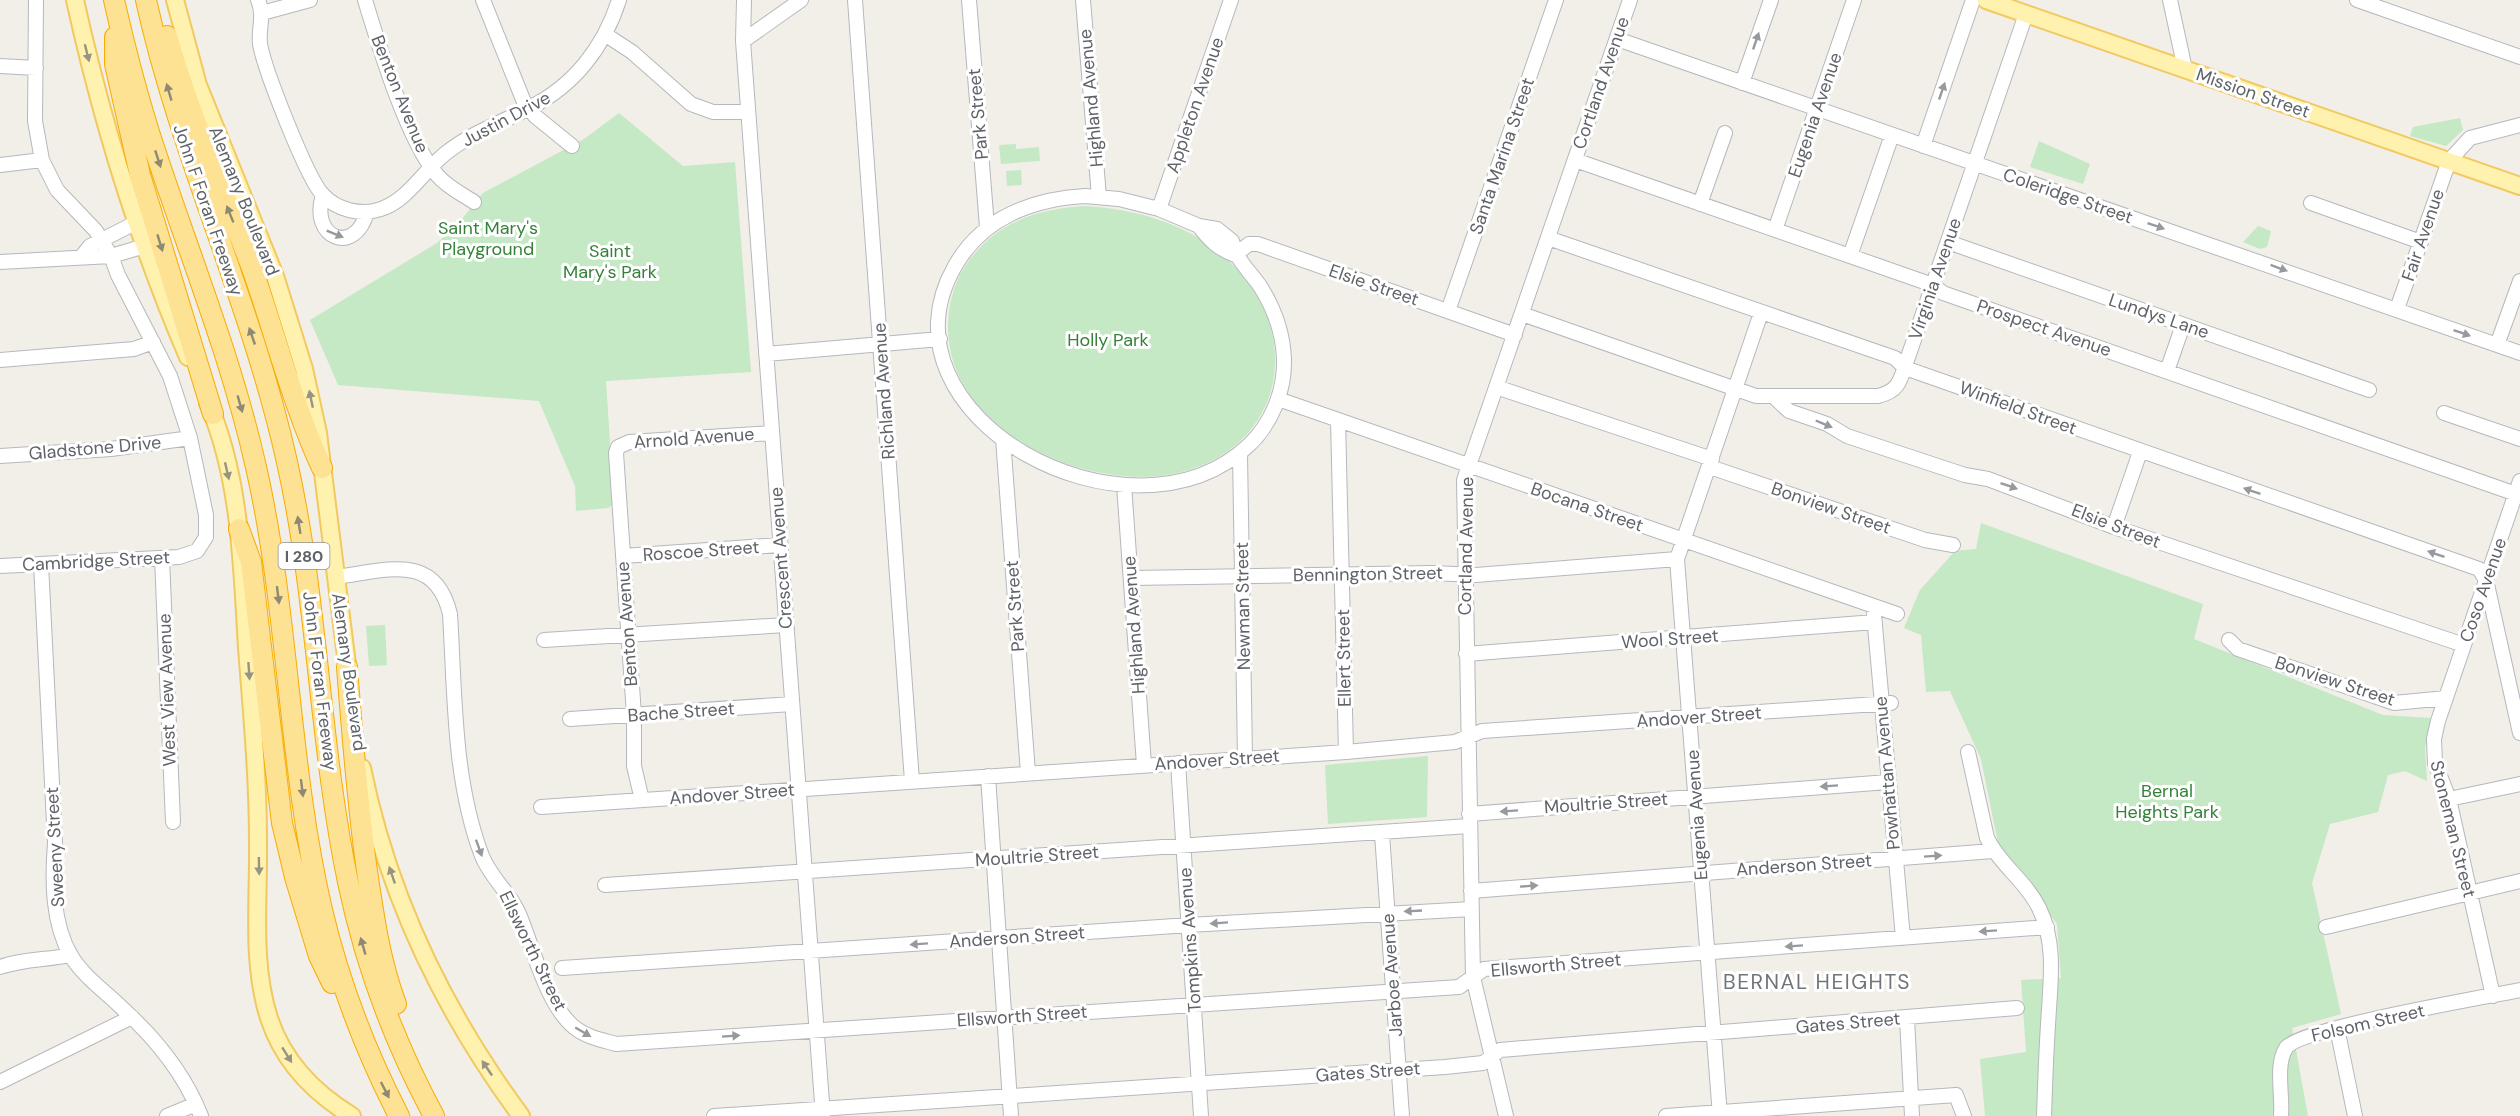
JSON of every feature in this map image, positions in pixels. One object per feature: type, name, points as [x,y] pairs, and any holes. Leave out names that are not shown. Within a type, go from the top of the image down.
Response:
[{"type":"highway","name":"John F Foran Freeway","points":[[146,0],[178,120],[260,359],[287,460],[305,564],[340,838],[357,921],[389,1022],[436,1116]]},
{"type":"highway","points":[[157,0],[188,103],[252,268],[302,423],[322,468]]},
{"type":"highway","name":"John F Foran Freeway","points":[[115,1],[145,118],[229,367],[252,449],[272,552],[317,888],[338,968],[373,1063],[399,1116]]},
{"type":"highway","points":[[115,1],[115,64],[128,127],[140,175],[213,414]]},
{"type":"highway","points":[[239,529],[251,562],[288,850],[319,956],[373,1063]]},
{"type":"highway","points":[[348,667],[357,794],[375,926],[392,994],[436,1116]]},
{"type":"main road","points":[[75,0],[96,86],[137,222],[180,338],[213,414],[239,529],[256,778],[261,984],[270,1020],[286,1055],[308,1083],[345,1112]]},
{"type":"main road","name":"Alemany Boulevard","points":[[175,0],[189,55],[209,116],[275,276],[295,337],[312,401],[348,667],[366,783],[376,827],[402,905],[454,1016],[521,1116]]},
{"type":"main road","name":"Mission Street","points":[[1986,0],[2186,69],[2457,151],[2520,186]]},
{"type":"street","name":"Cambridge Street","points":[[0,566],[162,558],[190,554],[203,544],[206,537],[205,509],[190,438],[170,376],[103,241],[57,190],[42,160],[35,121],[36,0]]},
{"type":"street","points":[[310,0],[260,7],[260,45],[299,150],[315,185],[323,195],[344,208],[367,212],[356,234],[345,238],[332,235],[325,230],[320,212],[323,195]]},
{"type":"street","name":"Benton Avenue","points":[[365,0],[402,106],[430,166],[443,182],[474,202]]},
{"type":"street","points":[[483,0],[510,71],[528,109],[572,146]]},
{"type":"street","name":"Justin Drive","points":[[367,212],[392,205],[430,166],[471,136],[528,109],[573,78],[606,34],[620,0]]},
{"type":"street","name":"Crescent Avenue","points":[[744,0],[743,41],[748,112],[823,1113]]},
{"type":"street","points":[[743,41],[801,0]]},
{"type":"street","name":"Richland Avenue","points":[[855,0],[912,781]]},
{"type":"street","name":"Park Street","points":[[969,0],[987,227]]},
{"type":"street","name":"Highland Avenue","points":[[1083,0],[1099,197]]},
{"type":"street","name":"Appleton Avenue","points":[[1159,209],[1231,0]]},
{"type":"street","name":"Santa Marina Street","points":[[1448,311],[1556,0]]},
{"type":"street","name":"Cortland Avenue","points":[[1506,1116],[1473,977],[1463,486],[1468,465],[1630,0]]},
{"type":"street","points":[[1742,83],[1771,0]]},
{"type":"street","name":"Eugenia Avenue","points":[[1775,230],[1854,0]]},
{"type":"street","points":[[1923,146],[1973,0]]},
{"type":"street","points":[[2170,0],[2186,69]]},
{"type":"street","points":[[2357,0],[2520,57]]},
{"type":"street","name":"Virginia Avenue","points":[[1736,390],[1756,396],[1774,397],[1878,396],[1898,388],[2026,14]]},
{"type":"street","points":[[606,34],[632,52],[691,104],[713,112],[748,112]]},
{"type":"street","name":"Coleridge Street","points":[[1617,39],[2520,353]]},
{"type":"street","points":[[0,66],[36,68]]},
{"type":"street","points":[[2457,151],[2477,134],[2520,125]]},
{"type":"street","points":[[1700,204],[1725,133]]},
{"type":"street","points":[[1850,256],[1892,135]]},
{"type":"street","name":"Fair Avenue","points":[[2397,309],[2457,151]]},
{"type":"street","points":[[0,165],[42,160]]},
{"type":"street","name":"Prospect Avenue","points":[[1575,160],[1933,285],[1943,293],[2167,371],[2518,488]]},
{"type":"street","points":[[1069,197],[1099,197],[1159,209],[1199,226],[1209,240],[1224,251],[1235,255],[1259,285],[1276,319],[1284,359],[1278,399],[1263,429],[1240,453],[1208,472],[1176,482],[1124,485],[1088,480],[1052,468],[1003,439],[972,411],[944,359],[940,339],[942,303],[950,277],[962,254],[987,227],[1004,216],[1037,203],[1069,197]]},
{"type":"street","points":[[2310,203],[2421,242]]},
{"type":"street","points":[[82,256],[90,246],[137,222]]},
{"type":"street","name":"Winfield Street","points":[[1548,238],[1895,358],[1905,368],[2140,452],[2480,569],[2486,580]]},
{"type":"street","name":"Lundys Lane","points":[[1948,242],[2369,390]]},
{"type":"street","name":"Elsie Street","points":[[1235,255],[1249,244],[1258,244],[1515,335]]},
{"type":"street","points":[[0,262],[111,256],[145,246]]},
{"type":"street","points":[[2498,345],[2520,281]]},
{"type":"street","name":"Eugenia Avenue","points":[[1720,1114],[1677,559],[1761,313]]},
{"type":"street","points":[[1522,314],[1736,390]]},
{"type":"street","points":[[2167,371],[2184,325]]},
{"type":"street","points":[[766,354],[880,346],[940,339]]},
{"type":"street","points":[[0,360],[134,350],[153,342]]},
{"type":"street","name":"Bonview Street","points":[[1496,387],[1925,540],[1953,545]]},
{"type":"street","name":"Elsie Street","points":[[1774,397],[1789,411],[1827,424],[1847,436],[1965,475],[1988,479],[2114,527],[2464,645]]},
{"type":"street","name":"Bocana Street","points":[[1278,399],[1897,614]]},
{"type":"street","points":[[2444,413],[2520,439]]},
{"type":"street","name":"Ellert Street","points":[[1338,420],[1346,752]]},
{"type":"street","name":"Arnold Avenue","points":[[618,447],[629,442],[772,433]]},
{"type":"street","name":"Gladstone Drive","points":[[0,456],[102,450],[190,438]]},
{"type":"street","name":"Park Street","points":[[1003,439],[1028,773]]},
{"type":"street","name":"Benton Avenue","points":[[618,447],[616,459],[634,715],[634,766],[642,800]]},
{"type":"street","points":[[2114,527],[2140,452]]},
{"type":"street","name":"Newman Street","points":[[1240,453],[1245,759]]},
{"type":"street","name":"Highland Avenue","points":[[1124,485],[1144,765]]},
{"type":"street","name":"Coso Avenue","points":[[2446,698],[2518,488]]},
{"type":"street","name":"Roscoe Street","points":[[622,556],[780,545]]},
{"type":"street","name":"West View Avenue","points":[[162,558],[173,822]]},
{"type":"street","name":"Bennington Street","points":[[1131,578],[1465,572],[1476,575],[1677,559]]},
{"type":"street","name":"Sweeny Street","points":[[41,564],[55,843],[54,902],[71,955],[82,970],[132,1017],[167,1055],[199,1110]]},
{"type":"street","name":"Ellsworth Street","points":[[336,577],[407,569],[431,578],[446,596],[450,614],[459,745],[470,818],[484,860],[518,913],[556,1006],[574,1027],[591,1037],[616,1044],[1459,987],[1484,969],[2047,927]]},
{"type":"street","points":[[2486,580],[2520,733]]},
{"type":"street","name":"Powhattan Avenue","points":[[1874,607],[1886,703],[1888,782],[1903,938]]},
{"type":"street","name":"Wool Street","points":[[1466,654],[1875,622]]},
{"type":"street","points":[[543,640],[786,625]]},
{"type":"street","name":"Bonview Street","points":[[2229,640],[2238,649],[2394,703],[2446,698]]},
{"type":"street","name":"Stoneman Street","points":[[2446,698],[2435,730],[2433,751],[2435,763],[2449,799],[2493,996]]},
{"type":"street","name":"Andover Street","points":[[541,807],[1346,752],[1455,742],[1482,730],[1689,718],[1886,703]]},
{"type":"street","name":"Bache Street","points":[[570,718],[792,704]]},
{"type":"street","points":[[1968,752],[1984,826],[1994,851],[2033,896],[2047,927],[2051,964],[2044,1116]]},
{"type":"street","name":"Tompkins Avenue","points":[[1178,763],[1201,1116]]},
{"type":"street","points":[[988,776],[1011,1116]]},
{"type":"street","name":"Moultrie Street","points":[[605,885],[1382,834],[1469,820],[1695,796],[1888,782]]},
{"type":"street","points":[[2449,799],[2520,784]]},
{"type":"street","name":"Jarboe Avenue","points":[[1382,834],[1402,1116]]},
{"type":"street","name":"Anderson Street","points":[[1471,891],[1994,851]]},
{"type":"street","points":[[2326,927],[2520,881]]},
{"type":"street","name":"Anderson Street","points":[[562,968],[1388,912],[1472,909]]},
{"type":"street","points":[[0,967],[34,959],[55,959],[71,955]]},
{"type":"street","name":"Folsom Street","points":[[2281,1116],[2282,1062],[2286,1048],[2296,1039],[2337,1028],[2520,990]]},
{"type":"street","name":"Gates Street","points":[[714,1116],[823,1113],[1009,1096],[1399,1070],[1483,1063],[1500,1050],[2017,1008]]},
{"type":"street","points":[[0,1082],[132,1017]]},
{"type":"street","points":[[1907,1018],[1912,1116]]},
{"type":"street","points":[[2337,1028],[2355,1116]]},
{"type":"street","points":[[1666,1116],[1720,1114],[1956,1095],[1964,1116]]},
{"type":"street","points":[[167,1116],[199,1110]]},
{"type":"green space","name":"Saint Mary's Park","points":[[619,113],[683,166],[735,162],[751,372],[606,381],[614,504],[608,508],[576,511],[575,486],[539,401],[338,385],[310,320],[437,243],[457,225],[483,193],[584,139]]},
{"type":"green space","points":[[2460,118],[2463,130],[2446,146],[2410,136],[2413,127]]},
{"type":"green space","points":[[2039,141],[2090,164],[2083,184],[2030,167]]},
{"type":"green space","points":[[1016,144],[1016,149],[1039,147],[1040,161],[1001,164],[999,145]]},
{"type":"green space","points":[[1021,170],[1022,185],[1007,186],[1006,171]]},
{"type":"green space","name":"Holly Park","points":[[1086,206],[1151,217],[1191,234],[1209,245],[1242,275],[1263,307],[1273,340],[1275,372],[1267,403],[1251,429],[1227,452],[1196,468],[1159,476],[1126,476],[1091,470],[1056,459],[1023,443],[994,422],[970,396],[954,365],[948,330],[950,309],[954,288],[969,260],[987,241],[1012,223],[1055,209]]},
{"type":"green space","points":[[2258,226],[2271,231],[2267,247],[2260,249],[2243,242]]},
{"type":"green space","name":"Bernal Heights Park","points":[[1981,523],[2203,604],[2194,639],[2383,715],[2431,718],[2425,748],[2427,781],[2405,771],[2388,775],[2378,812],[2330,824],[2312,883],[2341,1014],[2292,1028],[2308,1116],[1985,1116],[1980,1059],[2026,1052],[2021,980],[2061,978],[2057,924],[1999,848],[1981,759],[1950,691],[1926,692],[1921,635],[1904,628],[1920,590],[1955,551],[1976,549]]},
{"type":"green space","points":[[385,625],[387,665],[369,666],[366,626]]},
{"type":"green space","points":[[1428,756],[1427,817],[1328,824],[1325,765]]},
{"type":"district","name":"BERNAL HEIGHTS","points":[[1817,982]]},
{"type":"park label","name":"Saint Mary's Playground","points":[[488,238]]}]
